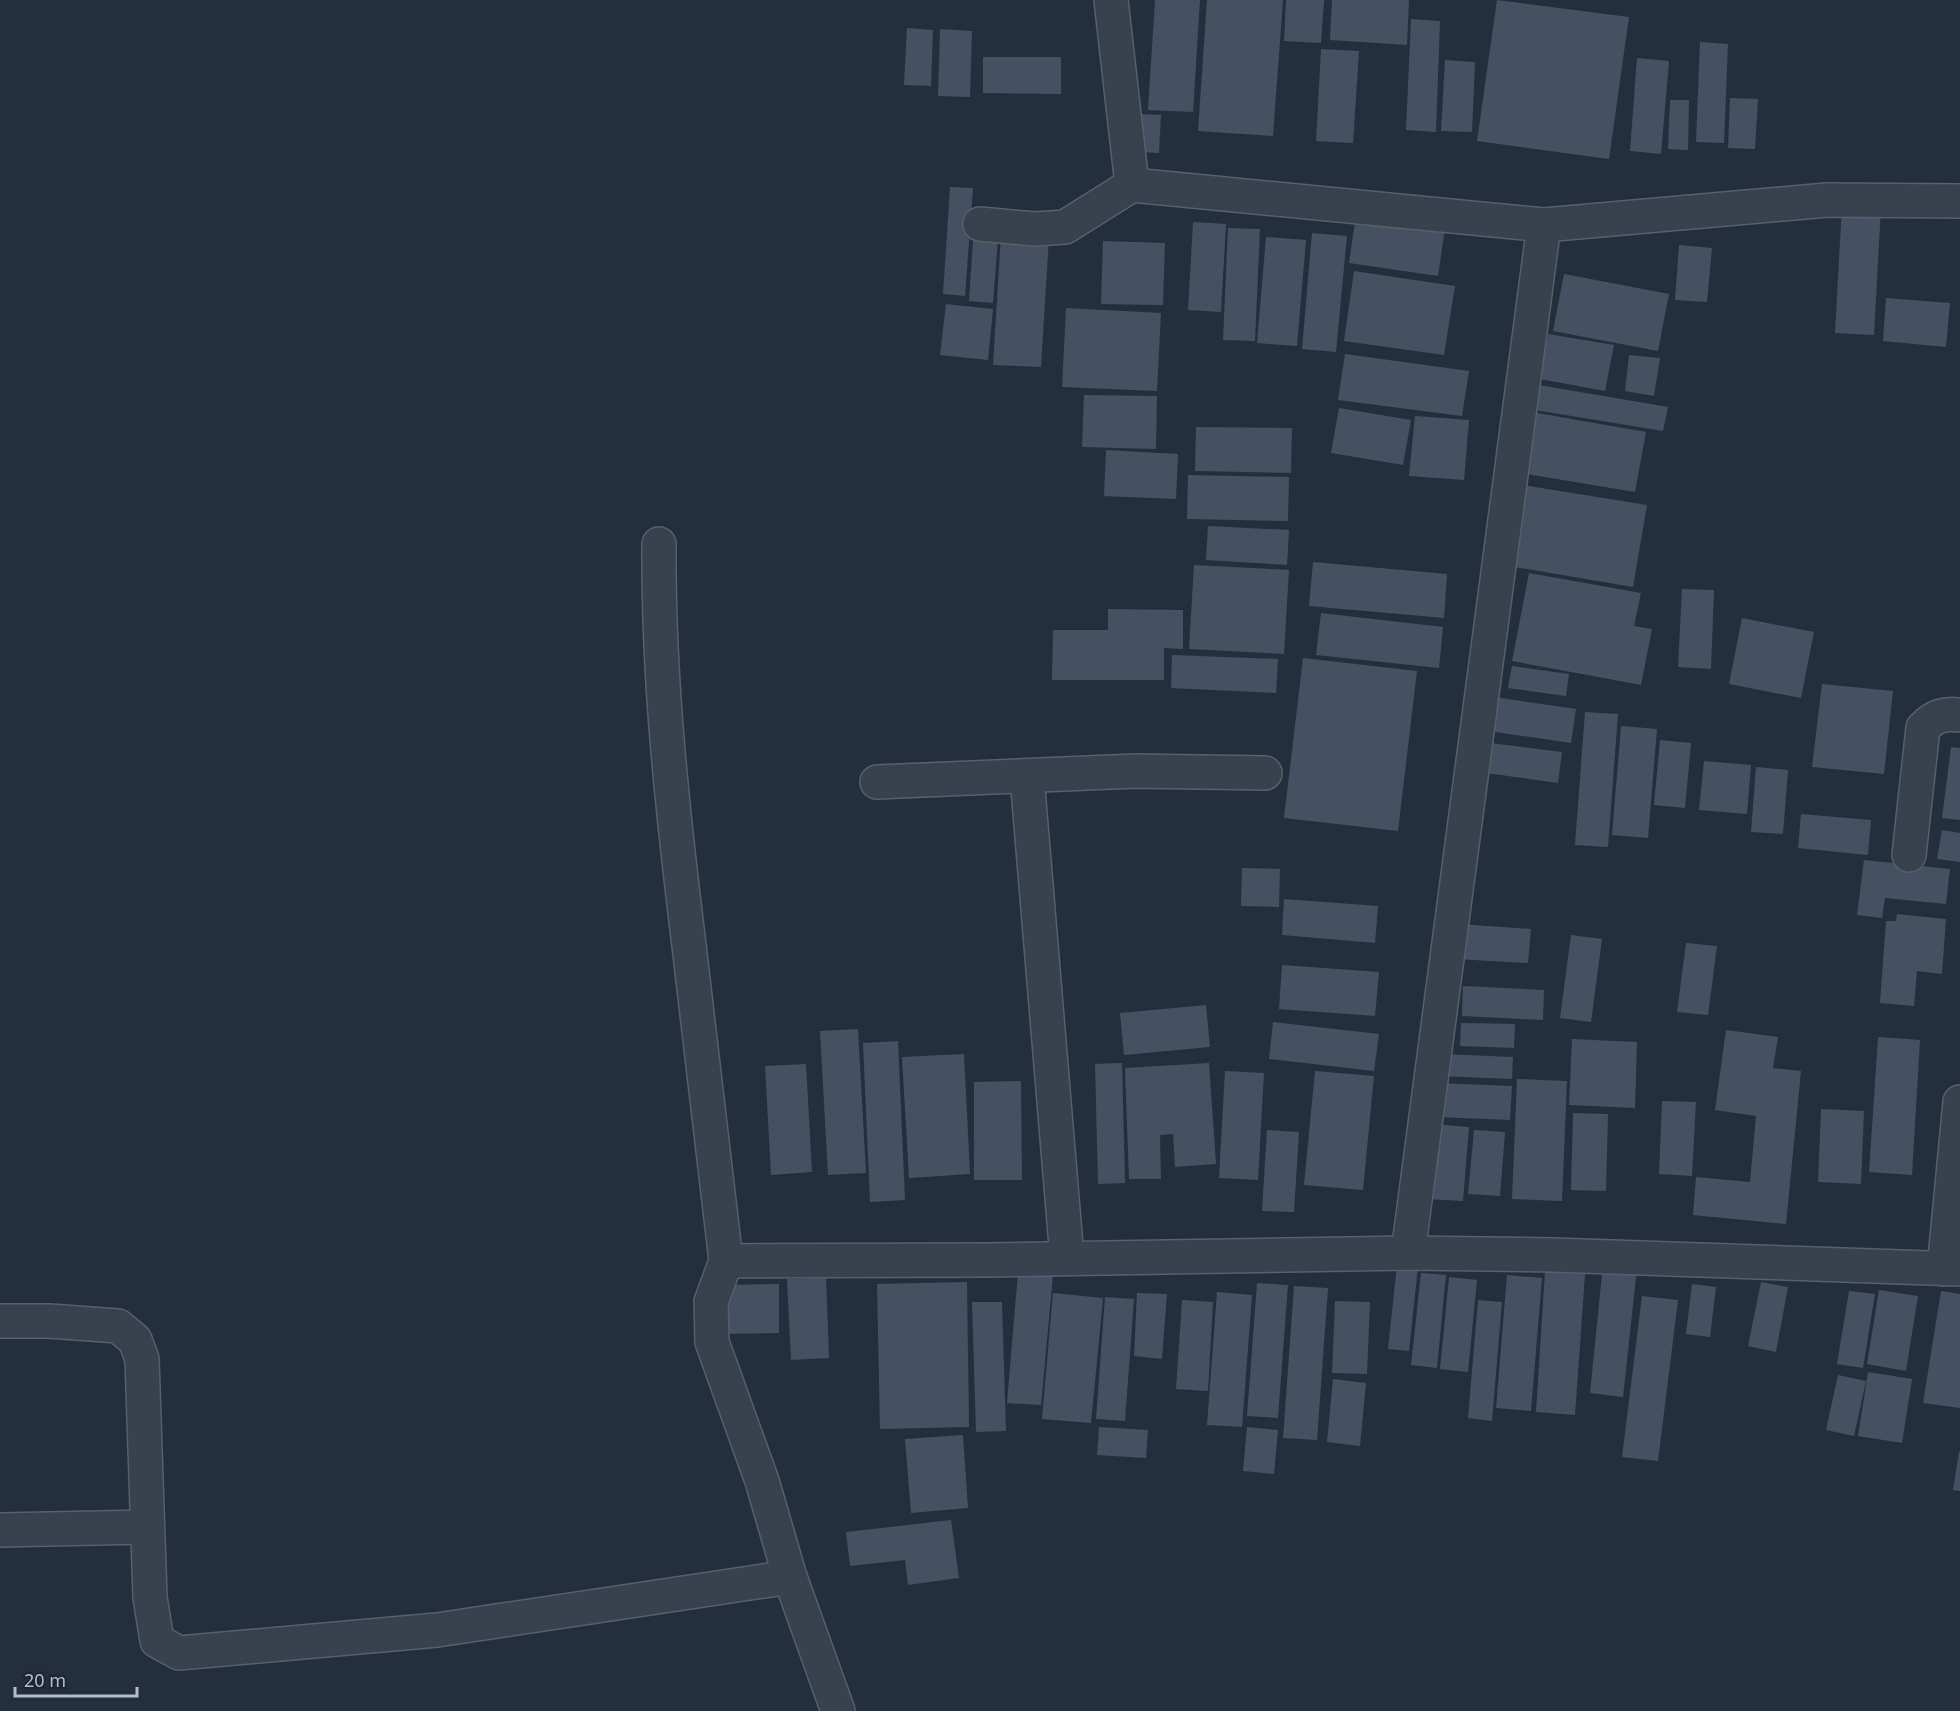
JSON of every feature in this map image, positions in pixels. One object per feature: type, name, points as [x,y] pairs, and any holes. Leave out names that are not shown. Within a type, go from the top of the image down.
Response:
[{"type":"street","points":[[1111,0],[1132,185]]},
{"type":"street","points":[[980,224],[1035,229],[1065,227],[1132,185],[1544,225],[1827,200],[1960,201]]},
{"type":"street","points":[[1408,1253],[1544,225]]},
{"type":"street","points":[[659,544],[658,616],[665,722],[675,828],[726,1261],[711,1302],[712,1342],[762,1481],[790,1576],[838,1711]]},
{"type":"street","points":[[1909,855],[1923,728],[1932,718],[1946,714],[1960,715]]},
{"type":"street","points":[[877,782],[1136,771],[1265,773]]},
{"type":"street","points":[[1027,777],[1067,1258]]},
{"type":"street","points":[[726,1261],[1408,1253],[1554,1255],[1952,1269],[1960,1102]]},
{"type":"street","points":[[0,1321],[49,1321],[118,1326],[135,1340],[142,1359],[150,1597],[157,1641],[178,1653],[437,1630],[790,1576]]},
{"type":"street","points":[[0,1530],[147,1527]]},
{"type":"building","points":[[1155,0],[1200,0],[1193,112],[1148,110]]},
{"type":"building","points":[[1207,0],[1283,0],[1273,136],[1198,131]]},
{"type":"building","points":[[1286,0],[1324,0],[1321,43],[1284,41]]},
{"type":"building","points":[[1332,0],[1409,0],[1407,45],[1330,40]]},
{"type":"building","points":[[1497,0],[1629,17],[1609,159],[1477,141]]},
{"type":"building","points":[[1411,19],[1440,21],[1436,132],[1406,130]]},
{"type":"building","points":[[907,28],[933,30],[931,86],[904,85]]},
{"type":"building","points":[[940,29],[972,31],[970,97],[938,96]]},
{"type":"building","points":[[1700,42],[1728,44],[1724,143],[1696,142]]},
{"type":"building","points":[[1321,49],[1359,51],[1353,143],[1316,141]]},
{"type":"building","points":[[983,57],[1061,57],[1061,94],[983,93]]},
{"type":"building","points":[[1637,58],[1669,61],[1661,154],[1630,151]]},
{"type":"building","points":[[1445,60],[1475,62],[1472,132],[1441,131]]},
{"type":"building","points":[[1730,98],[1758,99],[1755,149],[1728,148]]},
{"type":"building","points":[[1670,100],[1689,100],[1688,150],[1668,149]]},
{"type":"building","points":[[1140,114],[1161,115],[1159,153],[1139,152]]},
{"type":"building","points":[[950,187],[973,188],[965,296],[943,294]]},
{"type":"building","points":[[1842,205],[1881,207],[1874,335],[1835,333]]},
{"type":"building","points":[[1356,215],[1445,228],[1438,276],[1349,263]]},
{"type":"building","points":[[1193,222],[1226,224],[1221,312],[1188,310]]},
{"type":"building","points":[[974,225],[999,226],[993,303],[969,301]]},
{"type":"building","points":[[1228,228],[1260,229],[1255,341],[1223,340]]},
{"type":"building","points":[[1312,233],[1347,236],[1336,352],[1302,349]]},
{"type":"building","points":[[1001,235],[1049,238],[1041,367],[993,365]]},
{"type":"building","points":[[1266,237],[1306,240],[1297,346],[1257,343]]},
{"type":"building","points":[[1103,241],[1165,243],[1163,305],[1101,304]]},
{"type":"building","points":[[1679,245],[1712,248],[1707,302],[1675,300]]},
{"type":"building","points":[[1354,271],[1455,286],[1444,355],[1344,341]]},
{"type":"building","points":[[1564,274],[1669,294],[1658,351],[1553,331]]},
{"type":"building","points":[[1886,298],[1950,303],[1946,347],[1883,341]]},
{"type":"building","points":[[946,304],[993,309],[988,360],[940,355]]},
{"type":"building","points":[[1066,308],[1161,313],[1157,391],[1062,387]]},
{"type":"building","points":[[1548,334],[1614,345],[1605,391],[1540,379]]},
{"type":"building","points":[[1345,354],[1469,371],[1462,416],[1338,400]]},
{"type":"building","points":[[1629,355],[1660,358],[1654,396],[1625,391]]},
{"type":"building","points":[[1533,384],[1668,407],[1663,431],[1529,409]]},
{"type":"building","points":[[1084,395],[1157,396],[1156,449],[1082,447]]},
{"type":"building","points":[[1339,408],[1411,420],[1403,465],[1331,453]]},
{"type":"building","points":[[1526,411],[1646,432],[1635,492],[1515,472]]},
{"type":"building","points":[[1415,416],[1469,420],[1464,480],[1409,476]]},
{"type":"building","points":[[1196,427],[1292,428],[1291,473],[1195,471]]},
{"type":"building","points":[[1106,450],[1178,454],[1176,499],[1104,496]]},
{"type":"building","points":[[1188,475],[1289,477],[1288,521],[1187,519]]},
{"type":"building","points":[[1516,484],[1647,505],[1633,587],[1503,565]]},
{"type":"building","points":[[1208,526],[1289,530],[1287,565],[1206,560]]},
{"type":"building","points":[[1313,562],[1447,574],[1444,618],[1309,606]]},
{"type":"building","points":[[1194,565],[1289,570],[1284,654],[1189,649]]},
{"type":"building","points":[[1529,573],[1641,593],[1634,626],[1652,629],[1641,685],[1512,661]]},
{"type":"building","points":[[1682,589],[1714,590],[1711,669],[1678,667]]},
{"type":"building","points":[[1108,609],[1183,610],[1183,649],[1164,648],[1164,680],[1052,680],[1053,630],[1108,630]]},
{"type":"building","points":[[1321,613],[1443,627],[1439,668],[1316,655]]},
{"type":"building","points":[[1742,618],[1814,632],[1801,698],[1729,684]]},
{"type":"building","points":[[1172,655],[1278,659],[1276,693],[1171,688]]},
{"type":"building","points":[[1303,658],[1417,671],[1398,831],[1284,818]]},
{"type":"building","points":[[1512,666],[1569,674],[1566,696],[1508,688]]},
{"type":"building","points":[[1822,684],[1893,691],[1884,774],[1812,767]]},
{"type":"building","points":[[1494,697],[1576,709],[1571,743],[1489,731]]},
{"type":"building","points":[[1585,712],[1618,714],[1608,847],[1575,845]]},
{"type":"building","points":[[1621,726],[1657,729],[1648,838],[1612,835]]},
{"type":"building","points":[[1660,740],[1691,743],[1685,808],[1654,805]]},
{"type":"building","points":[[1483,742],[1562,752],[1558,783],[1479,772]]},
{"type":"building","points":[[1951,747],[1960,748],[1960,820],[1942,818]]},
{"type":"building","points":[[1704,761],[1751,765],[1747,814],[1699,810]]},
{"type":"building","points":[[1756,767],[1788,770],[1783,834],[1751,832]]},
{"type":"building","points":[[1801,814],[1871,820],[1868,855],[1798,848]]},
{"type":"building","points":[[1942,830],[1960,833],[1960,862],[1937,859]]},
{"type":"building","points":[[1864,860],[1950,869],[1946,904],[1885,898],[1882,918],[1857,915]]},
{"type":"building","points":[[1242,868],[1280,869],[1279,907],[1241,906]]},
{"type":"building","points":[[1284,899],[1378,906],[1375,943],[1282,935]]},
{"type":"building","points":[[1897,914],[1946,919],[1942,974],[1917,971],[1914,1006],[1880,1003],[1886,921],[1896,921]]},
{"type":"building","points":[[1459,924],[1531,929],[1528,963],[1456,959]]},
{"type":"building","points":[[1571,935],[1602,939],[1591,1022],[1560,1018]]},
{"type":"building","points":[[1686,943],[1717,946],[1708,1015],[1677,1012]]},
{"type":"building","points":[[1282,965],[1379,972],[1375,1016],[1279,1009]]},
{"type":"building","points":[[1463,986],[1544,990],[1543,1020],[1462,1016]]},
{"type":"building","points":[[1206,1005],[1210,1047],[1124,1055],[1120,1013]]},
{"type":"building","points":[[1273,1022],[1379,1034],[1374,1071],[1269,1059]]},
{"type":"building","points":[[1461,1023],[1515,1024],[1514,1048],[1460,1046]]},
{"type":"building","points":[[858,1029],[866,1173],[828,1175],[820,1031]]},
{"type":"building","points":[[1726,1030],[1778,1037],[1773,1068],[1801,1071],[1786,1224],[1693,1215],[1696,1177],[1750,1182],[1756,1116],[1715,1110]]},
{"type":"building","points":[[1878,1037],[1920,1040],[1912,1175],[1869,1172]]},
{"type":"building","points":[[1572,1039],[1637,1042],[1635,1108],[1569,1105]]},
{"type":"building","points":[[898,1041],[905,1200],[870,1202],[863,1043]]},
{"type":"building","points":[[964,1054],[970,1174],[909,1178],[902,1057]]},
{"type":"building","points":[[1442,1054],[1513,1057],[1512,1079],[1440,1076]]},
{"type":"building","points":[[1122,1063],[1125,1183],[1098,1184],[1095,1064]]},
{"type":"building","points":[[1209,1063],[1216,1164],[1175,1167],[1173,1134],[1160,1135],[1161,1179],[1129,1179],[1125,1068]]},
{"type":"building","points":[[806,1064],[812,1172],[771,1175],[765,1066]]},
{"type":"building","points":[[1225,1071],[1264,1073],[1258,1180],[1219,1178]]},
{"type":"building","points":[[1315,1071],[1374,1076],[1363,1190],[1304,1185]]},
{"type":"building","points":[[1517,1079],[1567,1081],[1562,1201],[1512,1199]]},
{"type":"building","points":[[1021,1081],[1022,1180],[974,1180],[974,1082]]},
{"type":"building","points":[[1437,1083],[1512,1086],[1510,1120],[1436,1117]]},
{"type":"building","points":[[1662,1101],[1696,1102],[1692,1176],[1659,1174]]},
{"type":"building","points":[[1821,1109],[1864,1111],[1861,1184],[1818,1182]]},
{"type":"building","points":[[1573,1113],[1608,1114],[1606,1191],[1571,1190]]},
{"type":"building","points":[[1433,1124],[1469,1127],[1463,1201],[1427,1199]]},
{"type":"building","points":[[1267,1130],[1299,1132],[1294,1212],[1262,1211]]},
{"type":"building","points":[[1474,1130],[1505,1132],[1500,1196],[1468,1194]]},
{"type":"building","points":[[1398,1255],[1419,1257],[1409,1351],[1388,1349]]},
{"type":"building","points":[[1603,1265],[1637,1268],[1623,1397],[1590,1393]]},
{"type":"building","points":[[1545,1271],[1585,1274],[1575,1415],[1536,1412]]},
{"type":"building","points":[[1018,1272],[1053,1275],[1041,1405],[1007,1403]]},
{"type":"building","points":[[1421,1273],[1446,1275],[1437,1368],[1411,1365]]},
{"type":"building","points":[[1507,1275],[1542,1278],[1531,1411],[1496,1408]]},
{"type":"building","points":[[1449,1277],[1477,1280],[1468,1372],[1440,1369]]},
{"type":"building","points":[[826,1278],[829,1358],[791,1360],[787,1279]]},
{"type":"building","points":[[967,1282],[969,1427],[880,1429],[877,1284]]},
{"type":"building","points":[[1761,1282],[1788,1287],[1776,1352],[1748,1346]]},
{"type":"building","points":[[1257,1283],[1288,1285],[1278,1418],[1247,1416]]},
{"type":"building","points":[[779,1284],[779,1333],[719,1334],[720,1285]]},
{"type":"building","points":[[1692,1284],[1716,1287],[1710,1337],[1686,1334]]},
{"type":"building","points":[[1294,1286],[1328,1288],[1317,1440],[1283,1438]]},
{"type":"building","points":[[1879,1290],[1918,1296],[1906,1371],[1867,1364]]},
{"type":"building","points":[[1849,1291],[1875,1294],[1863,1368],[1837,1364]]},
{"type":"building","points":[[1941,1291],[1960,1294],[1960,1408],[1923,1403]]},
{"type":"building","points":[[1217,1292],[1252,1295],[1242,1427],[1207,1425]]},
{"type":"building","points":[[1053,1293],[1103,1298],[1091,1423],[1042,1419]]},
{"type":"building","points":[[1137,1293],[1167,1294],[1162,1359],[1134,1356]]},
{"type":"building","points":[[1642,1296],[1678,1300],[1658,1461],[1622,1457]]},
{"type":"building","points":[[1105,1297],[1134,1299],[1125,1421],[1096,1419]]},
{"type":"building","points":[[1182,1300],[1213,1302],[1208,1391],[1176,1389]]},
{"type":"building","points":[[1478,1300],[1502,1302],[1492,1421],[1468,1418]]},
{"type":"building","points":[[1335,1301],[1370,1302],[1367,1374],[1332,1373]]},
{"type":"building","points":[[972,1302],[1002,1302],[1006,1431],[976,1432]]},
{"type":"building","points":[[1868,1372],[1912,1379],[1902,1443],[1858,1436]]},
{"type":"building","points":[[1838,1375],[1866,1381],[1854,1436],[1826,1430]]},
{"type":"building","points":[[1333,1379],[1366,1383],[1360,1446],[1327,1442]]},
{"type":"building","points":[[1099,1427],[1148,1430],[1146,1458],[1097,1455]]},
{"type":"building","points":[[1247,1427],[1278,1430],[1274,1474],[1243,1471]]},
{"type":"building","points":[[963,1435],[968,1508],[911,1513],[905,1439]]},
{"type":"building","points":[[1960,1452],[1960,1491],[1953,1490]]},
{"type":"building","points":[[951,1520],[959,1578],[908,1585],[905,1560],[850,1566],[846,1532]]}]
